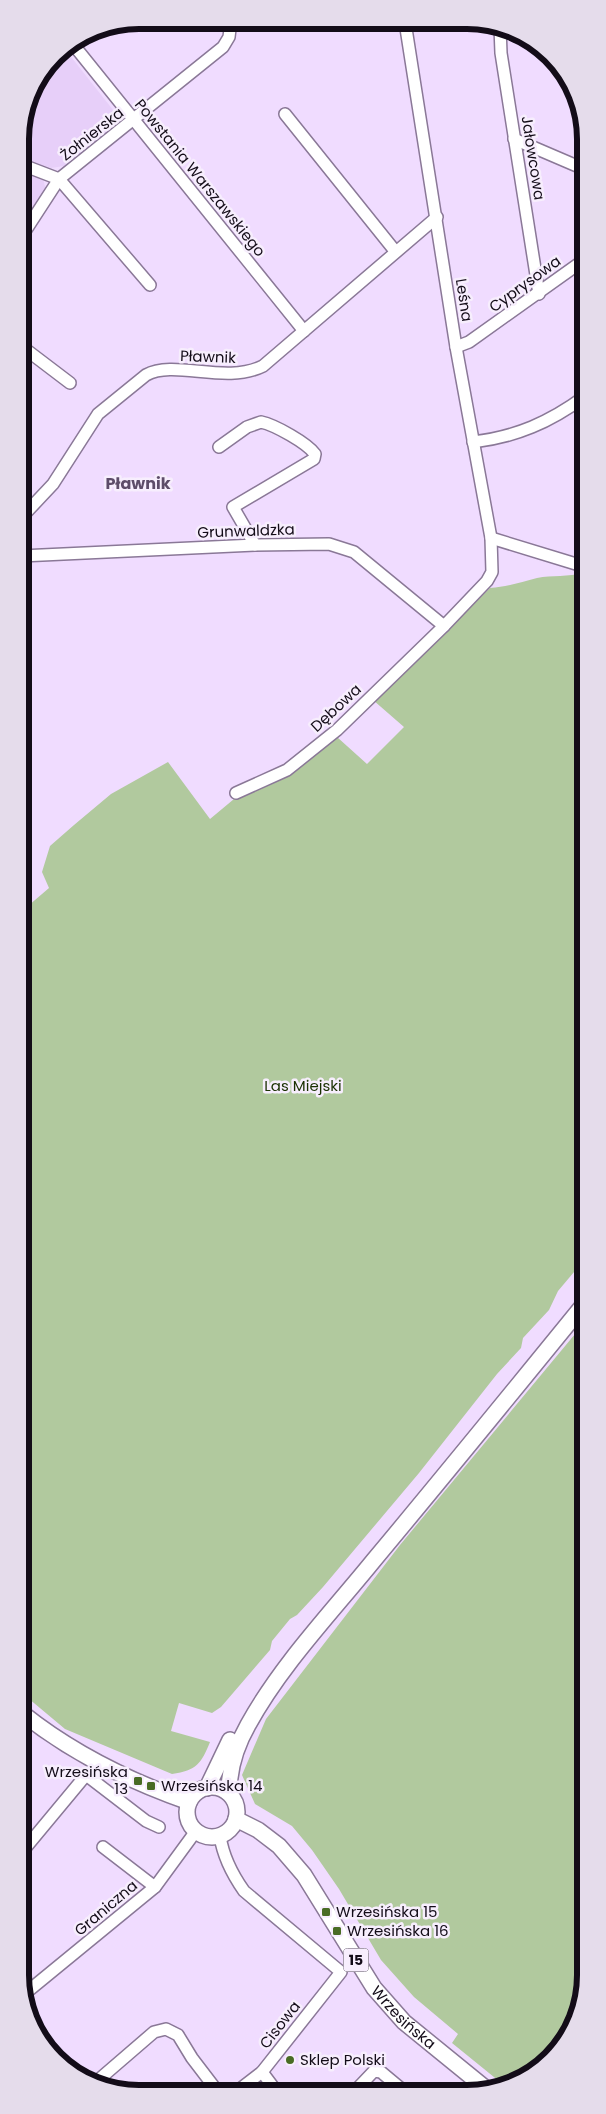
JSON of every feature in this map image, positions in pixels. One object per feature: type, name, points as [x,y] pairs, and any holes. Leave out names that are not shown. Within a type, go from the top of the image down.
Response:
[{"type":"main road","points":[[228,1793],[229,1778],[235,1755],[246,1728],[260,1703],[293,1659],[577,1313]]},
{"type":"main road","points":[[207,1788],[224,1756],[240,1717],[256,1696],[293,1659]]},
{"type":"main road","points":[[29,1719],[53,1738],[95,1762],[190,1802]]},
{"type":"main road","points":[[207,1788],[222,1789],[228,1793],[234,1801],[237,1810],[236,1819],[232,1826],[220,1836],[212,1837],[196,1831],[188,1818],[190,1802],[194,1795],[207,1788]]},
{"type":"main road","name":"Wrzesińska","points":[[236,1819],[258,1830],[279,1846],[304,1875],[374,1988],[404,2022],[480,2084]]},
{"type":"street","name":"Żołnierska","points":[[29,226],[59,178],[223,48],[229,37],[230,29]]},
{"type":"street","name":"Leśna","points":[[406,29],[456,347],[491,538],[492,572],[487,581]]},
{"type":"street","name":"Jałowcowa","points":[[500,34],[501,53],[539,294]]},
{"type":"street","name":"Powstania Warszawskiego","points":[[76,48],[304,331]]},
{"type":"street","points":[[285,114],[395,251]]},
{"type":"street","points":[[514,139],[577,167]]},
{"type":"street","points":[[29,167],[59,178],[150,285]]},
{"type":"street","name":"Pławnik","points":[[29,510],[54,484],[98,414],[146,375],[165,370],[223,374],[251,371],[268,362],[395,251],[437,217]]},
{"type":"street","name":"Cyprysowa","points":[[456,347],[470,342],[577,265]]},
{"type":"street","points":[[29,352],[70,383]]},
{"type":"street","points":[[473,442],[508,437],[540,426],[577,402]]},
{"type":"street","points":[[219,447],[247,427],[261,422],[300,442],[310,448],[315,454],[314,460],[233,507],[255,545]]},
{"type":"street","points":[[491,538],[577,564]]},
{"type":"street","name":"Grunwaldzka","points":[[29,556],[255,545],[329,544],[348,550],[444,626]]},
{"type":"street","name":"Dębowa","points":[[236,793],[287,770],[336,730],[444,626],[487,581]]},
{"type":"street","points":[[29,1844],[86,1775],[146,1821],[159,1827]]},
{"type":"street","name":"Graniczna","points":[[30,1990],[155,1887],[196,1831]]},
{"type":"street","name":"Cisowa","points":[[220,1836],[222,1851],[234,1877],[244,1891],[341,1972],[262,2072],[245,2085]]},
{"type":"street","points":[[103,1847],[155,1887]]},
{"type":"street","points":[[101,2078],[154,2032],[166,2029],[178,2034],[192,2058],[213,2085]]},
{"type":"street","points":[[360,2085],[374,2070],[381,2072],[397,2085]]},
{"type":"street","points":[[262,2072],[272,2085]]},
{"type":"shaded area","points":[[69,54],[117,115],[115,127],[64,166],[51,168],[29,160],[29,131],[32,110],[47,78]]},
{"type":"shaded area","points":[[29,174],[43,179],[46,190],[29,216]]},
{"type":"green space","name":"Las Miejski","points":[[577,574],[577,1268],[558,1291],[549,1310],[523,1338],[521,1348],[497,1374],[419,1473],[323,1587],[297,1615],[290,1619],[272,1641],[270,1650],[221,1707],[212,1713],[179,1703],[171,1731],[210,1742],[204,1756],[197,1765],[172,1774],[65,1729],[29,1699],[29,905],[49,888],[42,872],[50,846],[111,794],[168,762],[210,819],[234,799],[288,773],[337,737],[367,764],[404,727],[373,700],[490,588],[543,577]]},
{"type":"green space","points":[[577,1332],[577,1983],[569,2018],[555,2042],[534,2063],[516,2074],[498,2080],[452,2043],[458,2034],[414,1997],[381,1960],[339,1889],[312,1850],[292,1826],[255,1804],[242,1775],[266,1719],[400,1545]]},
{"type":"place","name":"Wrzesińska 13","points":[[138,1781]]},
{"type":"place","name":"Wrzesińska 14","points":[[151,1786]]},
{"type":"place","name":"Wrzesińska 15","points":[[326,1912]]},
{"type":"place","name":"Wrzesińska 16","points":[[337,1931]]},
{"type":"place","name":"Sklep Polski","points":[[290,2060]]},
{"type":"district","name":"Pławnik","points":[[138,483]]}]
